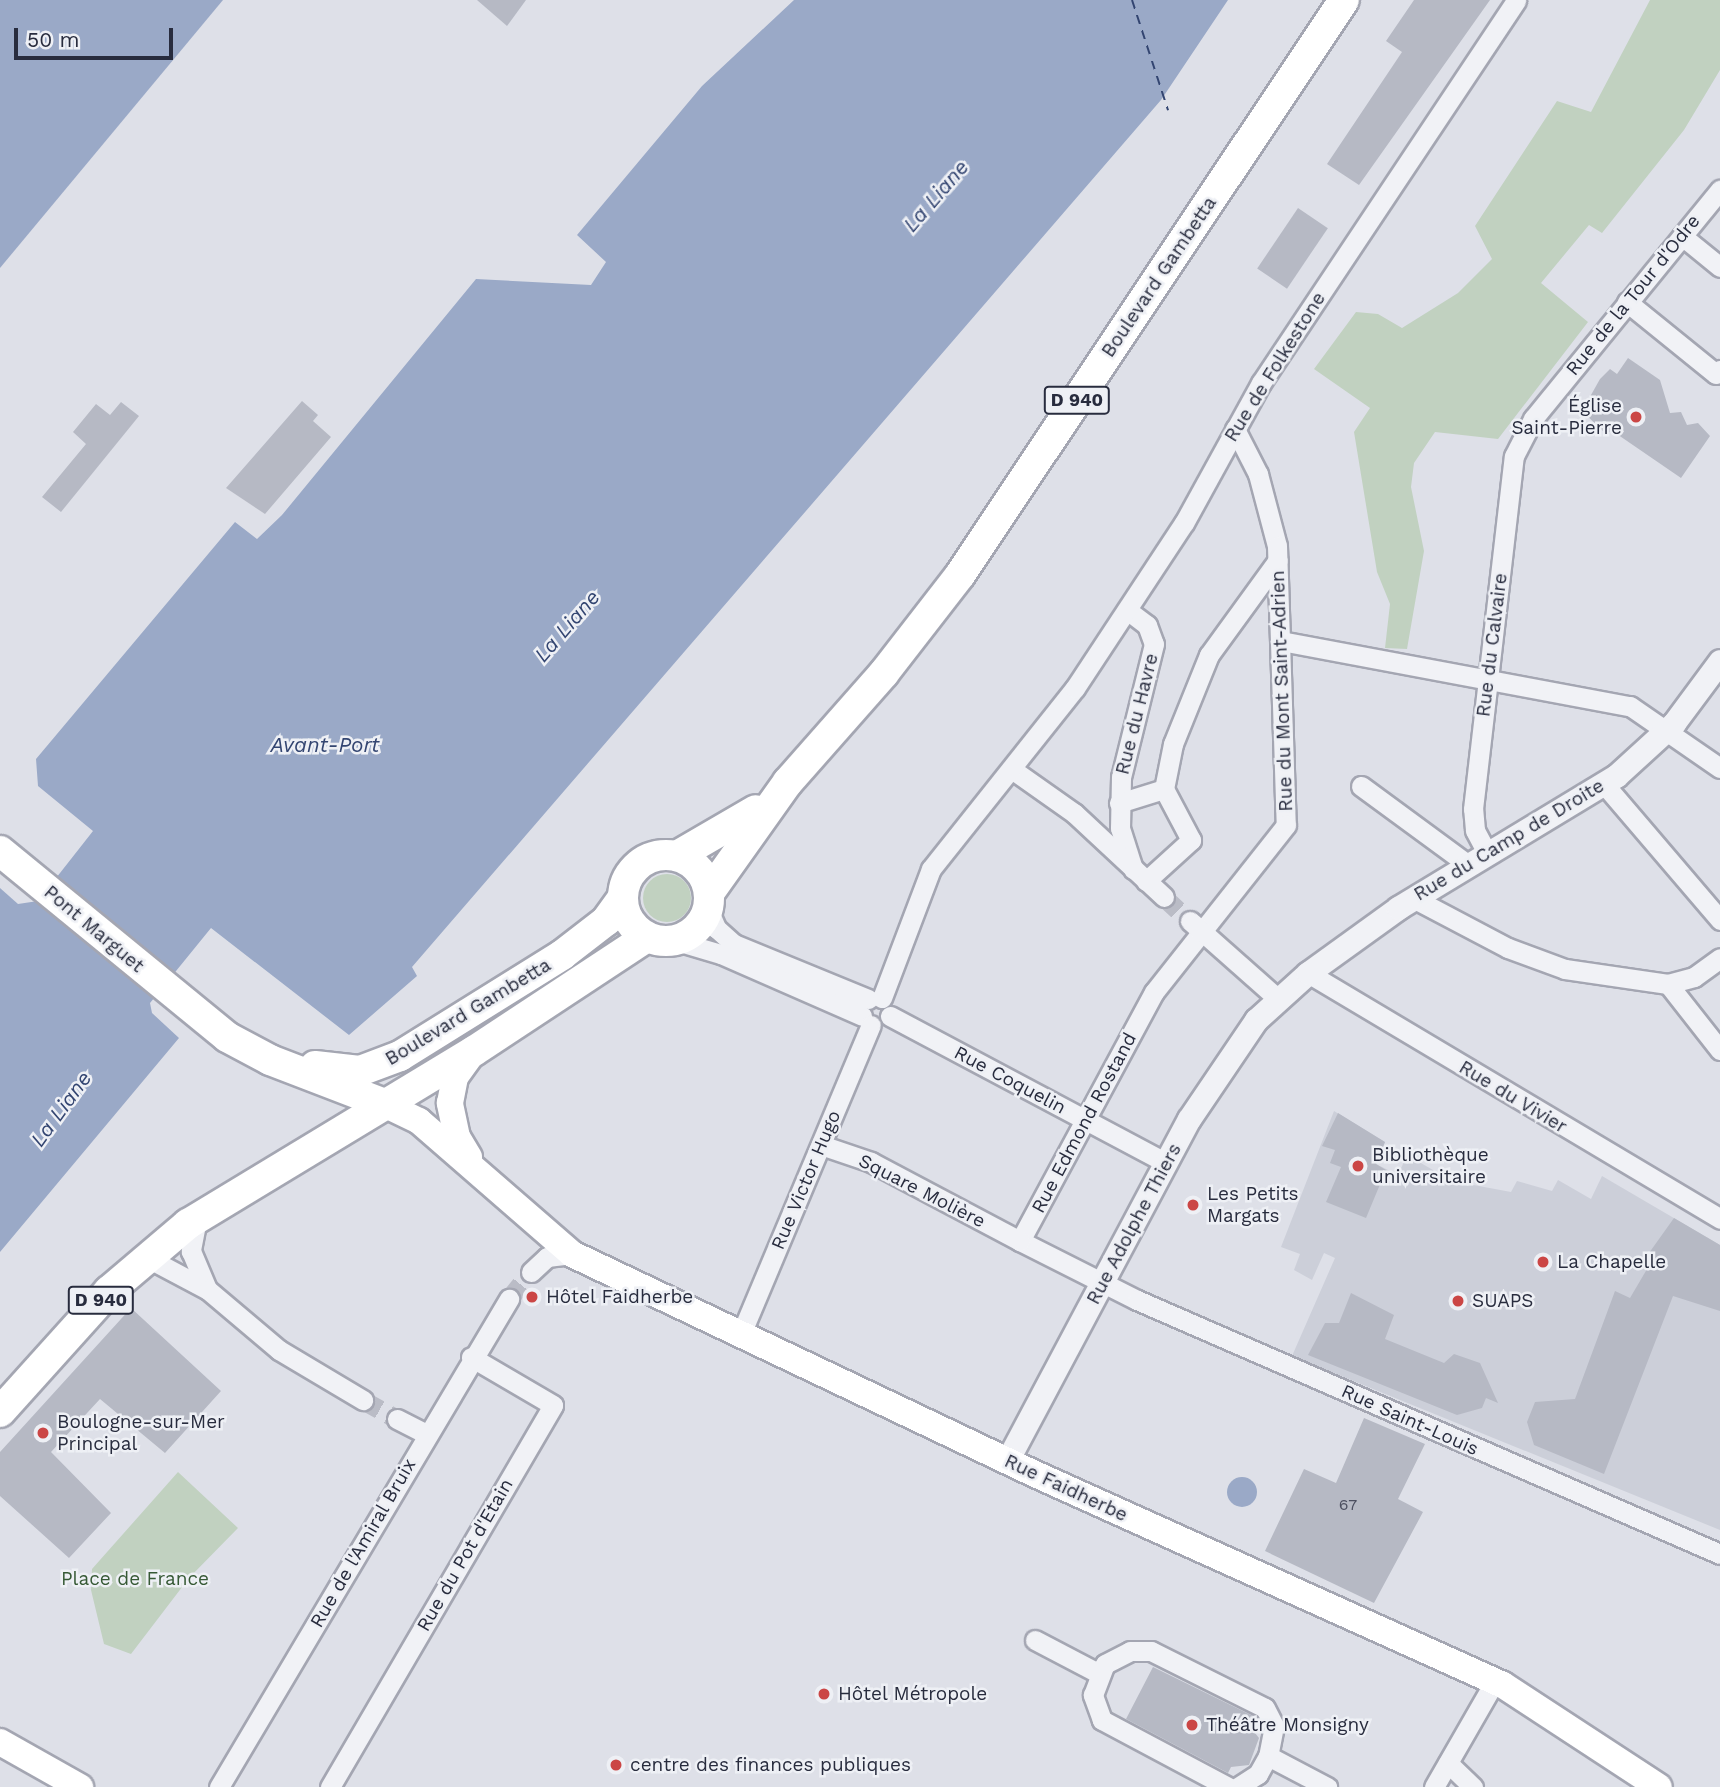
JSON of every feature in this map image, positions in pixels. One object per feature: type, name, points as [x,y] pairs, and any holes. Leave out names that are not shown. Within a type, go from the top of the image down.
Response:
[{"type":"main road","name":"Boulevard Gambetta","points":[[788,782],[884,673],[960,575],[1344,0]]},
{"type":"main road","name":"D 940","points":[[677,856],[724,832],[788,782]]},
{"type":"main road","name":"D 940","points":[[708,901],[788,782]]},
{"type":"main road","name":"Pont Marguet","points":[[0,851],[188,1008],[250,1051]]},
{"type":"main road","points":[[656,855],[677,856],[697,867],[708,901],[693,932],[660,939],[631,923],[622,899],[638,864],[656,855]]},
{"type":"main road","name":"Boulevard Gambetta","points":[[250,1051],[338,1071],[383,1064],[562,955],[606,921],[622,899]]},
{"type":"main road","name":"Boulevard Gambetta","points":[[382,1103],[660,939]]},
{"type":"main road","points":[[250,1051],[382,1103]]},
{"type":"main road","name":"Rue Faidherbe","points":[[474,1051],[456,1077],[451,1110],[457,1137],[483,1175]]},
{"type":"main road","points":[[267,1173],[325,1116],[328,1096],[311,1077]]},
{"type":"main road","name":"D 940","points":[[0,1412],[146,1257],[198,1217],[382,1103]]},
{"type":"main road","name":"Rue Faidherbe","points":[[382,1103],[419,1121],[572,1254],[1007,1461],[1495,1681],[1659,1787]]},
{"type":"main road","points":[[0,1742],[80,1787]]},
{"type":"street","name":"Rue de Folkestone","points":[[1013,771],[1127,610],[1184,523],[1235,429],[1516,0]]},
{"type":"street","name":"Rue de la Tour d'Odre","points":[[1523,436],[1627,302],[1720,190]]},
{"type":"street","points":[[1682,236],[1720,267]]},
{"type":"street","points":[[1627,302],[1718,372]]},
{"type":"street","name":"Rue du Mont Saint-Adrien","points":[[1195,926],[1247,877],[1278,839],[1288,816],[1278,560],[1267,499],[1235,429]]},
{"type":"street","name":"Rue du Calvaire","points":[[1487,852],[1473,816],[1510,479],[1523,436]]},
{"type":"street","points":[[1140,875],[1191,840],[1164,789],[1172,744],[1209,655],[1278,560]]},
{"type":"street","name":"Rue du Havre","points":[[1127,610],[1150,629],[1154,644],[1126,745],[1119,803],[1122,839],[1140,875]]},
{"type":"street","points":[[1281,641],[1630,706],[1720,768]]},
{"type":"street","name":"Rue du Camp de Droite","points":[[1278,998],[1413,898],[1604,784],[1666,732],[1720,661]]},
{"type":"street","points":[[1013,771],[1074,813],[1164,897]]},
{"type":"street","name":"Rue Victor Hugo","points":[[741,1334],[821,1144],[926,877],[1013,771]]},
{"type":"street","points":[[1604,784],[1720,920]]},
{"type":"street","points":[[1361,786],[1467,864]]},
{"type":"street","points":[[1119,803],[1164,789]]},
{"type":"street","points":[[1413,898],[1552,966],[1668,984],[1686,981],[1720,958]]},
{"type":"street","points":[[708,901],[716,928],[734,944],[874,1011]]},
{"type":"street","points":[[1195,926],[1278,998]]},
{"type":"street","name":"Rue Edmond Rostand","points":[[1020,1241],[1154,992],[1195,926]]},
{"type":"street","points":[[660,939],[720,954],[874,1011]]},
{"type":"street","name":"Rue du Vivier","points":[[1307,974],[1720,1219]]},
{"type":"street","points":[[1668,984],[1720,1050]]},
{"type":"street","name":"Rue Adolphe Thiers","points":[[1007,1461],[1216,1075],[1278,998]]},
{"type":"street","name":"Rue Coquelin","points":[[874,1011],[1166,1163]]},
{"type":"street","name":"Square Molière","points":[[821,1144],[872,1162],[1020,1241]]},
{"type":"street","points":[[198,1217],[191,1251],[208,1290]]},
{"type":"street","points":[[1020,1241],[1102,1284]]},
{"type":"street","points":[[531,1272],[547,1257],[572,1254]]},
{"type":"street","points":[[146,1257],[208,1290],[279,1350],[363,1400]]},
{"type":"street","name":"Rue Saint-Louis","points":[[1102,1284],[1720,1554]]},
{"type":"street","name":"Rue de l'Amiral Bruix","points":[[219,1787],[471,1357],[509,1299]]},
{"type":"street","name":"Rue du Pot d'Etain","points":[[330,1787],[553,1405],[471,1357]]},
{"type":"street","points":[[397,1419],[426,1434]]},
{"type":"street","points":[[1035,1640],[1098,1672]]},
{"type":"street","points":[[1228,1787],[1110,1728],[1096,1709],[1098,1672],[1112,1658],[1140,1650],[1197,1670],[1265,1708],[1274,1726],[1268,1756],[1258,1774],[1238,1787]]},
{"type":"street","points":[[1434,1787],[1495,1681]]},
{"type":"street","points":[[1268,1756],[1327,1787]]},
{"type":"street","points":[[1448,1763],[1473,1787]]},
{"type":"shaded area","points":[[1334,1111],[1385,1142],[1376,1164],[1398,1175],[1407,1155],[1452,1181],[1511,1192],[1517,1181],[1552,1191],[1558,1180],[1591,1199],[1602,1176],[1720,1245],[1720,1530],[1292,1356],[1335,1258],[1324,1253],[1312,1280],[1294,1270],[1300,1254],[1281,1247]]},
{"type":"green space","points":[[1650,0],[1720,0],[1720,70],[1684,130],[1602,233],[1589,225],[1541,283],[1588,322],[1498,439],[1435,432],[1414,463],[1411,487],[1424,551],[1407,649],[1385,648],[1390,604],[1377,572],[1354,432],[1370,408],[1314,369],[1356,312],[1378,314],[1402,328],[1458,293],[1492,259],[1475,226],[1557,101],[1591,112]]},
{"type":"green space","points":[[667,874],[684,881],[691,898],[684,915],[667,922],[650,915],[643,898],[650,881]]},
{"type":"green space","name":"Place de France","points":[[178,1472],[238,1528],[189,1578],[131,1654],[104,1644],[91,1590],[92,1569]]},
{"type":"water","points":[[0,0],[223,0],[0,268]]},
{"type":"water","name":"Avant-Port","points":[[794,0],[1228,0],[1161,100],[412,967],[417,976],[349,1035],[211,928],[150,1003],[152,1013],[179,1038],[0,1252],[0,888],[18,904],[38,901],[93,831],[38,786],[36,759],[235,522],[257,539],[282,515],[476,279],[591,285],[606,262],[577,235],[702,86]]},
{"type":"water","points":[[1242,1477],[1253,1481],[1257,1492],[1253,1503],[1242,1507],[1231,1503],[1227,1492],[1231,1481]]},
{"type":"building","points":[[477,0],[526,0],[507,26]]},
{"type":"building","points":[[1414,0],[1490,0],[1359,185],[1327,164],[1402,52],[1386,41]]},
{"type":"building","points":[[1298,208],[1328,228],[1287,289],[1257,269]]},
{"type":"building","name":"Église Saint-Pierre","points":[[1628,358],[1660,380],[1670,413],[1681,412],[1687,425],[1698,423],[1710,436],[1681,478],[1611,430],[1607,435],[1582,411],[1600,379],[1610,369],[1617,374]]},
{"type":"building","points":[[302,401],[318,415],[313,421],[331,437],[265,514],[226,488]]},
{"type":"building","points":[[121,402],[139,416],[61,512],[42,497],[86,444],[73,432],[96,404],[110,415]]},
{"type":"building","name":"Bibliothèque universitaire","points":[[1338,1113],[1385,1142],[1376,1164],[1386,1170],[1366,1218],[1326,1202],[1341,1167],[1330,1163],[1335,1150],[1322,1146]]},
{"type":"building","points":[[1674,1218],[1720,1245],[1720,1311],[1673,1296],[1604,1474],[1534,1445],[1527,1422],[1535,1402],[1575,1399],[1615,1291],[1630,1298],[1650,1264],[1644,1260]]},
{"type":"building","points":[[1351,1293],[1394,1315],[1385,1339],[1444,1363],[1454,1354],[1480,1363],[1498,1403],[1486,1398],[1482,1408],[1457,1415],[1308,1355],[1325,1323],[1339,1323]]},
{"type":"building","name":"Boulogne-sur-Mer Principal","points":[[131,1308],[221,1391],[165,1453],[100,1399],[51,1452],[111,1513],[69,1558],[0,1496],[0,1452]]},
{"type":"building","points":[[1364,1418],[1425,1444],[1398,1499],[1423,1512],[1374,1603],[1265,1551],[1304,1469],[1336,1483]]},
{"type":"building","name":"Théâtre Monsigny","points":[[1153,1667],[1253,1716],[1251,1728],[1259,1738],[1249,1765],[1231,1767],[1228,1773],[1126,1719]]},
{"type":"ferry route","points":[[1132,0],[1168,110]]},
{"type":"tunnel","points":[[1164,897],[1190,921]]},
{"type":"tunnel","points":[[509,1299],[531,1272]]},
{"type":"tunnel","points":[[363,1400],[397,1419]]},
{"type":"place","name":"Église Saint-Pierre","points":[[1636,417]]},
{"type":"place","name":"Bibliothèque universitaire","points":[[1358,1166]]},
{"type":"place","name":"Les Petits Margats","points":[[1193,1205]]},
{"type":"place","name":"La Chapelle","points":[[1543,1262]]},
{"type":"place","name":"Hôtel Faidherbe","points":[[532,1297]]},
{"type":"place","name":"SUAPS","points":[[1458,1301]]},
{"type":"place","name":"Boulogne-sur-Mer Principal","points":[[43,1433]]},
{"type":"place","name":"Hôtel Métropole","points":[[824,1694]]},
{"type":"place","name":"Théâtre Monsigny","points":[[1192,1725]]},
{"type":"place","name":"centre des finances publiques","points":[[616,1765]]},
{"type":"water label","name":"La Liane","points":[[936,196]]},
{"type":"water label","name":"La Liane","points":[[567,626]]},
{"type":"water label","name":"La Liane","points":[[61,1109]]}]
